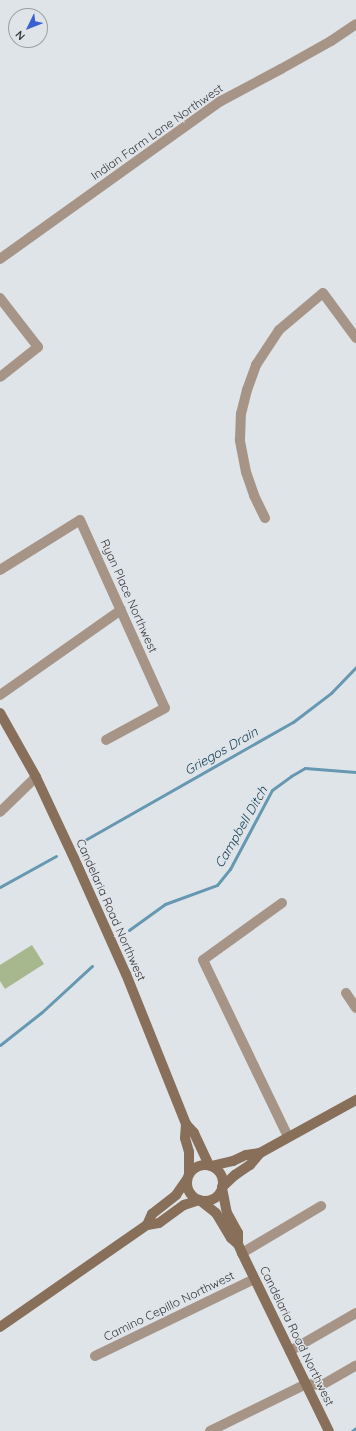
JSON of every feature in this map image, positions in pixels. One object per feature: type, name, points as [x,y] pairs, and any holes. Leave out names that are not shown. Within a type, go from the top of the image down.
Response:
[{"type":"main road","name":"Candelaria Road Northwest","points":[[0,713],[36,777],[126,974],[186,1124]]},
{"type":"main road","points":[[147,1225],[152,1214],[176,1195],[195,1167],[210,1166],[233,1161],[246,1155],[260,1153],[356,1100]]},
{"type":"main road","points":[[186,1124],[194,1132],[210,1166],[219,1172],[222,1177],[222,1188],[227,1213],[238,1233],[240,1248]]},
{"type":"main road","points":[[186,1124],[185,1138],[190,1159],[188,1189],[194,1198],[200,1200],[216,1213],[231,1238],[240,1248]]},
{"type":"main road","points":[[0,1327],[147,1225],[159,1223],[184,1205],[200,1200],[212,1200],[235,1175],[250,1165],[260,1153]]},
{"type":"main road","name":"Candelaria Road Northwest","points":[[240,1248],[330,1431]]},
{"type":"street","name":"Indian Farm Lane Northwest","points":[[0,259],[221,101],[288,66],[356,24]]},
{"type":"street","points":[[265,518],[254,496],[246,472],[240,440],[242,414],[247,390],[256,365],[279,330],[323,293],[356,338]]},
{"type":"street","points":[[0,298],[38,347],[0,377]]},
{"type":"street","name":"Ryan Place Northwest","points":[[0,570],[80,520],[165,708],[106,740]]},
{"type":"street","points":[[0,695],[122,610]]},
{"type":"street","points":[[0,812],[36,777]]},
{"type":"street","points":[[282,903],[203,960],[288,1138]]},
{"type":"street","points":[[346,993],[356,1008]]},
{"type":"street","points":[[240,1248],[321,1206]]},
{"type":"street","name":"Camino Cepillo Northwest","points":[[95,1356],[254,1279]]},
{"type":"street","points":[[290,1351],[356,1314]]},
{"type":"street","points":[[210,1431],[306,1384],[322,1385],[356,1364]]},
{"type":"green space","points":[[32,945],[44,964],[5,989],[0,981],[0,965]]},
{"type":"waterway","name":"Griegos Drain","points":[[85,840],[293,722],[331,693],[356,667]]},
{"type":"waterway","name":"Campbell Ditch","points":[[129,930],[165,904],[217,885],[230,869],[272,790],[291,776],[305,768],[356,772]]},
{"type":"waterway","name":"Griegos Drain","points":[[0,887],[56,856]]},
{"type":"waterway","name":"Campbell Ditch","points":[[0,1045],[42,1012],[92,966]]},
{"type":"waterway","points":[[352,1431],[356,1428]]}]
